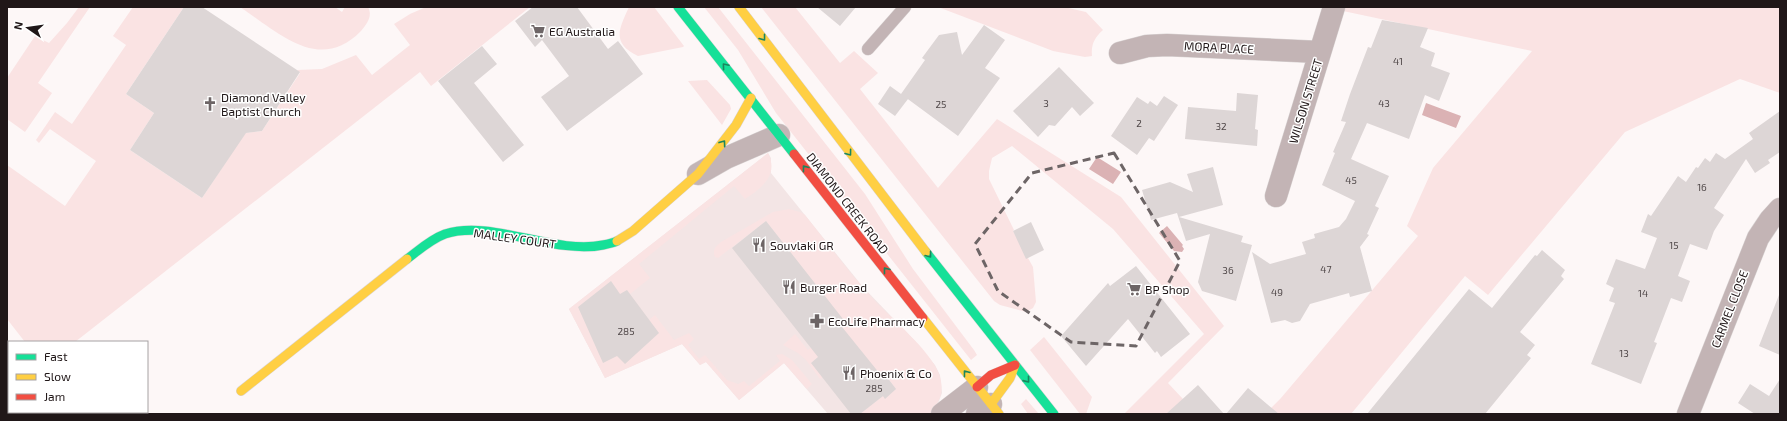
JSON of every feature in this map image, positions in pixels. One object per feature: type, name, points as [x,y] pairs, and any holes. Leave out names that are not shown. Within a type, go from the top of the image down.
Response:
[{"type":"main road","name":"DIAMOND CREEK ROAD","points":[[678,7],[977,387],[989,411]]},
{"type":"main road","points":[[739,7],[870,180],[1054,414]]},
{"type":"main road","name":"MALLEY COURT","points":[[241,391],[429,242],[446,234],[469,231],[493,232],[571,246],[592,246],[615,242],[633,231],[698,174],[736,125],[751,98]]},
{"type":"main road","points":[[977,387],[991,375],[1015,365]]},
{"type":"main road","points":[[989,411],[1010,378],[1015,365]]},
{"type":"street","name":"WILSON STREET","points":[[1276,196],[1334,7]]},
{"type":"street","name":"MORA PLACE","points":[[1120,53],[1147,46],[1167,45],[1319,52]]},
{"type":"street","name":"MALLEY COURT","points":[[698,174],[726,158],[779,135]]},
{"type":"street","name":"CARMEL CLOSE","points":[[1688,414],[1758,238],[1770,220],[1780,209]]},
{"type":"street","points":[[942,414],[977,387]]},
{"type":"lane","points":[[868,50],[904,7]]},
{"type":"highlighted area","points":[[1114,153],[1180,261],[1136,346],[1071,342],[998,291],[975,244],[1032,173]]},
{"type":"shaded area","points":[[79,7],[90,7],[38,83],[52,93],[25,132],[7,119],[7,78],[35,36],[49,43]]},
{"type":"shaded area","points":[[133,7],[184,7],[126,94],[154,113],[130,150],[202,198],[245,133],[262,131],[300,73],[297,70],[322,69],[356,55],[372,75],[410,45],[394,24],[410,14],[426,7],[530,7],[431,86],[420,72],[76,341],[24,341],[7,319],[7,165],[65,206],[96,161],[50,129],[39,143],[36,140],[55,112],[72,124],[126,45],[113,36]]},
{"type":"shaded area","points":[[240,7],[335,7],[342,12],[345,7],[368,7],[370,17],[361,31],[345,43],[330,49],[314,49],[284,37]]},
{"type":"shaded area","points":[[629,7],[654,7],[684,46],[638,56],[629,51],[621,41],[620,29]]},
{"type":"shaded area","points":[[704,7],[718,7],[865,194],[913,269],[974,350],[977,355],[971,360],[776,113],[738,50]]},
{"type":"shaded area","points":[[761,7],[795,7],[840,63],[854,51],[878,73],[860,89],[938,188],[997,119],[1121,197],[1224,326],[1168,383],[1197,414],[1124,414],[1204,334],[1113,229],[1012,146],[992,158],[989,179],[1014,230],[1013,231],[1033,267],[1036,302],[1033,308],[1026,312],[1000,305],[994,301]]},
{"type":"shaded area","points":[[938,7],[1064,7],[1086,12],[1103,30],[1094,42],[1092,56],[1085,57],[1053,51]]},
{"type":"shaded area","points":[[1344,7],[1780,7],[1780,93],[1740,79],[1625,132],[1488,295],[1465,276],[1351,414],[1265,414],[1281,398],[1418,236],[1407,226],[1433,168],[1532,51],[1343,11]]},
{"type":"shaded area","points":[[707,80],[730,105],[731,109],[722,125],[688,81]]},
{"type":"shaded area","points":[[1426,103],[1461,116],[1456,128],[1422,115]]},
{"type":"shaded area","points":[[768,153],[771,158],[771,173],[863,287],[914,340],[935,365],[940,375],[942,393],[939,401],[930,414],[828,414],[784,363],[739,400],[706,362],[700,365],[682,344],[605,378],[569,309]]},
{"type":"shaded area","points":[[768,153],[771,161],[771,168],[770,174],[763,185],[745,199],[734,186],[639,264],[650,278],[630,294],[649,320],[655,315],[674,340],[689,333],[694,339],[688,345],[699,359],[705,355],[727,380],[738,384],[744,381],[749,386],[780,361],[776,355],[782,354],[792,360],[812,384],[807,389],[784,363],[739,400],[706,362],[700,365],[682,344],[605,378],[569,309]]},
{"type":"shaded area","points":[[1097,157],[1121,172],[1113,184],[1089,169]]},
{"type":"shaded area","points":[[789,209],[805,215],[866,291],[920,345],[928,355],[939,374],[942,385],[939,400],[930,414],[860,414],[883,396],[885,398],[896,389],[883,372],[880,374],[831,346],[811,363],[823,377],[820,379],[806,360],[798,353],[783,345],[795,334],[808,350],[844,321],[766,221],[718,258],[715,257],[715,248],[721,242],[773,212]]},
{"type":"shaded area","points":[[1167,226],[1183,245],[1182,246],[1184,249],[1182,252],[1174,251],[1159,233]]},
{"type":"shaded area","points":[[1044,337],[1092,397],[1086,414],[1080,414],[1030,350]]},
{"type":"shaded area","points":[[1026,399],[1039,414],[1028,414],[1021,404]]},
{"type":"building","name":"Diamond Valley Baptist Church","points":[[184,7],[202,7],[300,72],[262,131],[246,133],[202,198],[130,150],[154,113],[126,94]]},
{"type":"building","points":[[533,7],[577,7],[608,49],[618,41],[643,74],[567,131],[541,97],[569,76],[542,40],[535,47],[515,21]]},
{"type":"building","points":[[817,7],[856,7],[840,26]]},
{"type":"building","points":[[1382,20],[1428,28],[1420,47],[1435,53],[1431,66],[1450,73],[1439,101],[1425,95],[1409,139],[1367,123],[1351,159],[1389,176],[1375,206],[1379,208],[1367,234],[1369,235],[1360,247],[1372,291],[1350,297],[1349,293],[1310,304],[1300,321],[1292,323],[1285,320],[1271,323],[1252,252],[1270,264],[1306,254],[1302,242],[1315,238],[1314,234],[1339,227],[1346,219],[1355,201],[1322,185],[1335,153],[1333,152],[1346,122],[1341,121],[1350,94],[1368,47],[1371,48]]},
{"type":"building","points":[[984,25],[1005,40],[985,68],[1000,78],[958,136],[901,94],[925,60],[922,58],[939,35],[957,32],[962,55]]},
{"type":"building","points":[[482,46],[497,64],[474,83],[524,145],[503,162],[438,81]]},
{"type":"building","points":[[1059,67],[1094,103],[1080,116],[1072,107],[1055,126],[1049,125],[1038,137],[1013,111]]},
{"type":"building","points":[[890,86],[908,99],[895,116],[878,104]]},
{"type":"building","points":[[1237,93],[1258,95],[1255,129],[1258,130],[1257,146],[1185,139],[1188,107],[1236,111]]},
{"type":"building","points":[[1164,96],[1178,105],[1154,141],[1149,138],[1137,155],[1111,136],[1137,97],[1148,104],[1150,101],[1157,106]]},
{"type":"building","points":[[1780,111],[1780,152],[1768,160],[1770,163],[1755,173],[1746,159],[1714,208],[1724,215],[1714,231],[1707,250],[1690,244],[1678,276],[1690,281],[1682,302],[1671,298],[1654,342],[1657,343],[1641,384],[1591,364],[1615,303],[1609,301],[1614,288],[1606,284],[1616,259],[1645,269],[1657,238],[1641,232],[1648,214],[1651,216],[1678,176],[1686,182],[1696,167],[1698,168],[1705,158],[1710,162],[1716,153],[1725,159],[1753,139],[1749,133]]},
{"type":"building","points":[[1213,167],[1223,205],[1179,217],[1243,236],[1241,242],[1252,245],[1236,301],[1202,291],[1198,282],[1210,234],[1186,241],[1177,213],[1151,220],[1142,190],[1170,182],[1193,192],[1187,174]]},
{"type":"building","points":[[766,221],[843,319],[838,322],[880,374],[883,372],[896,389],[885,399],[883,396],[860,414],[851,414],[811,363],[818,357],[732,248]]},
{"type":"building","points":[[1031,222],[1044,250],[1026,259],[1013,231]]},
{"type":"building","points":[[1542,250],[1565,270],[1561,276],[1564,279],[1520,332],[1535,345],[1527,355],[1531,358],[1485,414],[1367,414],[1469,289],[1492,308],[1535,255],[1537,256]]},
{"type":"building","points":[[1136,266],[1190,334],[1161,357],[1157,351],[1155,353],[1128,319],[1086,366],[1061,336],[1108,283],[1110,286]]},
{"type":"building","points":[[611,281],[620,294],[627,290],[659,333],[625,364],[617,356],[603,363],[578,307]]},
{"type":"building","points":[[1779,295],[1780,296],[1780,355],[1759,346]]},
{"type":"building","points":[[1780,379],[1780,414],[1755,414],[1738,403],[1750,384],[1769,396]]},
{"type":"building","points":[[1198,385],[1224,414],[1166,414]]},
{"type":"building","points":[[1248,388],[1279,414],[1226,414]]},
{"type":"traffic: fast","points":[[678,7],[794,154]]},
{"type":"traffic: fast","points":[[407,259],[440,236],[463,231],[483,231],[544,242],[584,247],[603,245],[617,241]]},
{"type":"traffic: fast","points":[[926,252],[1054,414]]},
{"type":"traffic: slow","points":[[739,7],[926,252]]},
{"type":"traffic: slow","points":[[617,241],[633,231],[698,174],[736,125],[751,98]]},
{"type":"traffic: slow","points":[[241,391],[407,259]]},
{"type":"traffic: slow","points":[[923,318],[999,414]]},
{"type":"traffic: slow","points":[[991,404],[1010,378],[1015,365]]},
{"type":"traffic: jam","points":[[794,154],[923,318]]},
{"type":"traffic: jam","points":[[977,387],[991,375],[1015,365]]},
{"type":"place","name":"EG Australia","points":[[538,31]]},
{"type":"place","name":"Diamond Valley Baptist Church","points":[[210,104]]},
{"type":"place","name":"Souvlaki GR","points":[[759,245]]},
{"type":"place","name":"Burger Road","points":[[789,287]]},
{"type":"place","name":"BP Shop","points":[[1134,289]]},
{"type":"place","name":"EcoLife Pharmacy","points":[[817,321]]},
{"type":"place","name":"Phoenix & Co","points":[[849,373]]}]
